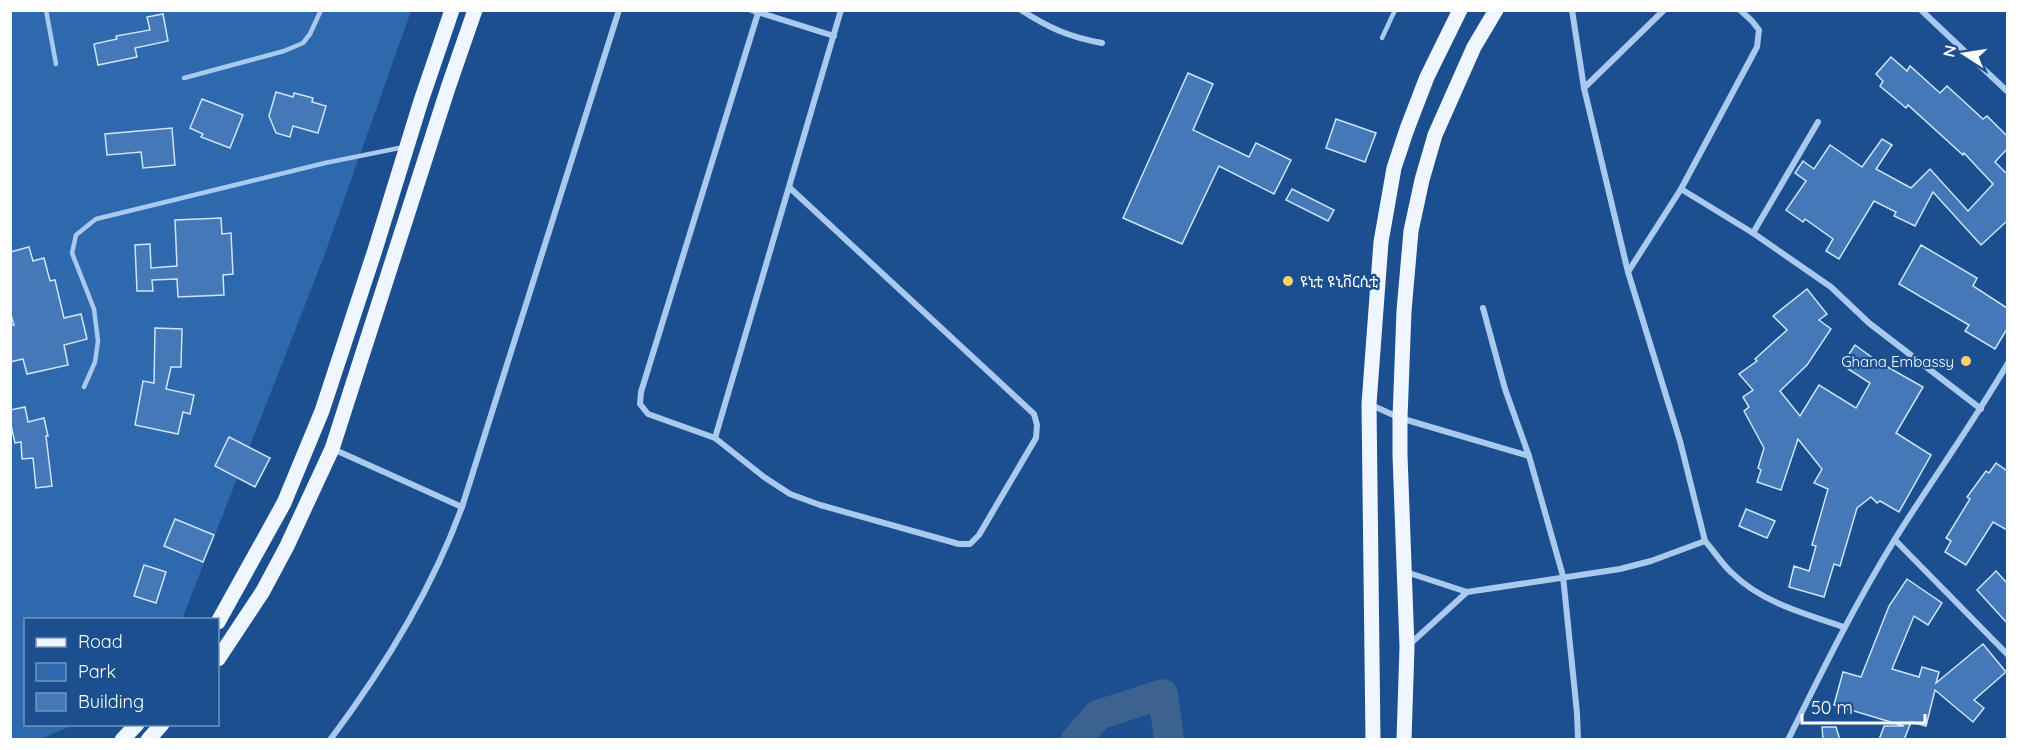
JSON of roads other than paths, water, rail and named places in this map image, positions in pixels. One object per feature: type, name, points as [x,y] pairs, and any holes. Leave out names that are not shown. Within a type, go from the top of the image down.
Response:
[{"type":"main road","points":[[219,620],[284,503],[318,421],[452,10]]},
{"type":"main road","points":[[219,656],[262,591],[287,546],[332,449],[475,10]]},
{"type":"main road","points":[[1373,740],[1369,404],[1381,242],[1394,168],[1427,77],[1460,10]]},
{"type":"main road","points":[[1404,740],[1407,647],[1400,418],[1407,267],[1411,231],[1435,135],[1474,47],[1496,10]]},
{"type":"main road","points":[[122,740],[135,726]]},
{"type":"main road","points":[[148,740],[160,726]]},
{"type":"street","points":[[330,740],[386,659],[427,590],[447,550],[619,10]]},
{"type":"street","points":[[715,438],[841,10]]},
{"type":"street","points":[[1021,10],[1048,28],[1074,38],[1101,43]]},
{"type":"street","points":[[1572,10],[1584,88],[1628,272],[1680,441],[1705,541],[1732,573],[1762,595],[1801,613],[1844,627]]},
{"type":"street","points":[[1584,88],[1664,10]]},
{"type":"street","points":[[1628,272],[1681,189],[1757,47],[1759,30],[1740,10]]},
{"type":"street","points":[[1921,10],[2007,92]]},
{"type":"street","points":[[790,188],[1034,414],[1037,425],[1036,438],[979,535],[970,544],[958,544],[884,524],[820,506],[790,494],[764,477],[715,438],[648,414],[640,404],[641,392],[754,12],[834,36]]},
{"type":"street","points":[[1754,233],[1818,122]]},
{"type":"street","points":[[1681,189],[1754,233],[1831,287],[1877,329],[1981,409]]},
{"type":"street","points":[[1483,308],[1505,389],[1529,456],[1563,576],[1578,740]]},
{"type":"street","points":[[1788,740],[1844,627],[1895,540],[1981,409],[2007,363]]},
{"type":"street","points":[[1369,404],[1400,418],[1529,456]]},
{"type":"street","points":[[332,449],[462,507]]},
{"type":"street","points":[[1895,540],[2007,655]]},
{"type":"street","points":[[1404,571],[1467,592],[1620,569],[1651,561],[1705,541]]},
{"type":"street","points":[[1407,647],[1467,592]]},
{"type":"lane","points":[[46,10],[56,64]]},
{"type":"lane","points":[[184,78],[285,51],[303,42],[310,34],[321,10]]},
{"type":"lane","points":[[1382,38],[1395,10]]},
{"type":"lane","points":[[84,387],[95,362],[98,341],[94,309],[72,253],[76,235],[96,219],[325,163],[407,146]]},
{"type":"waterway","points":[[1076,740],[1098,715],[1163,694],[1169,740]]},
{"type":"place","name":"ዩኒቲ ዩኒቨርሲቲ","points":[[1288,281]]},
{"type":"place","name":"Ghana Embassy","points":[[1966,361]]}]
